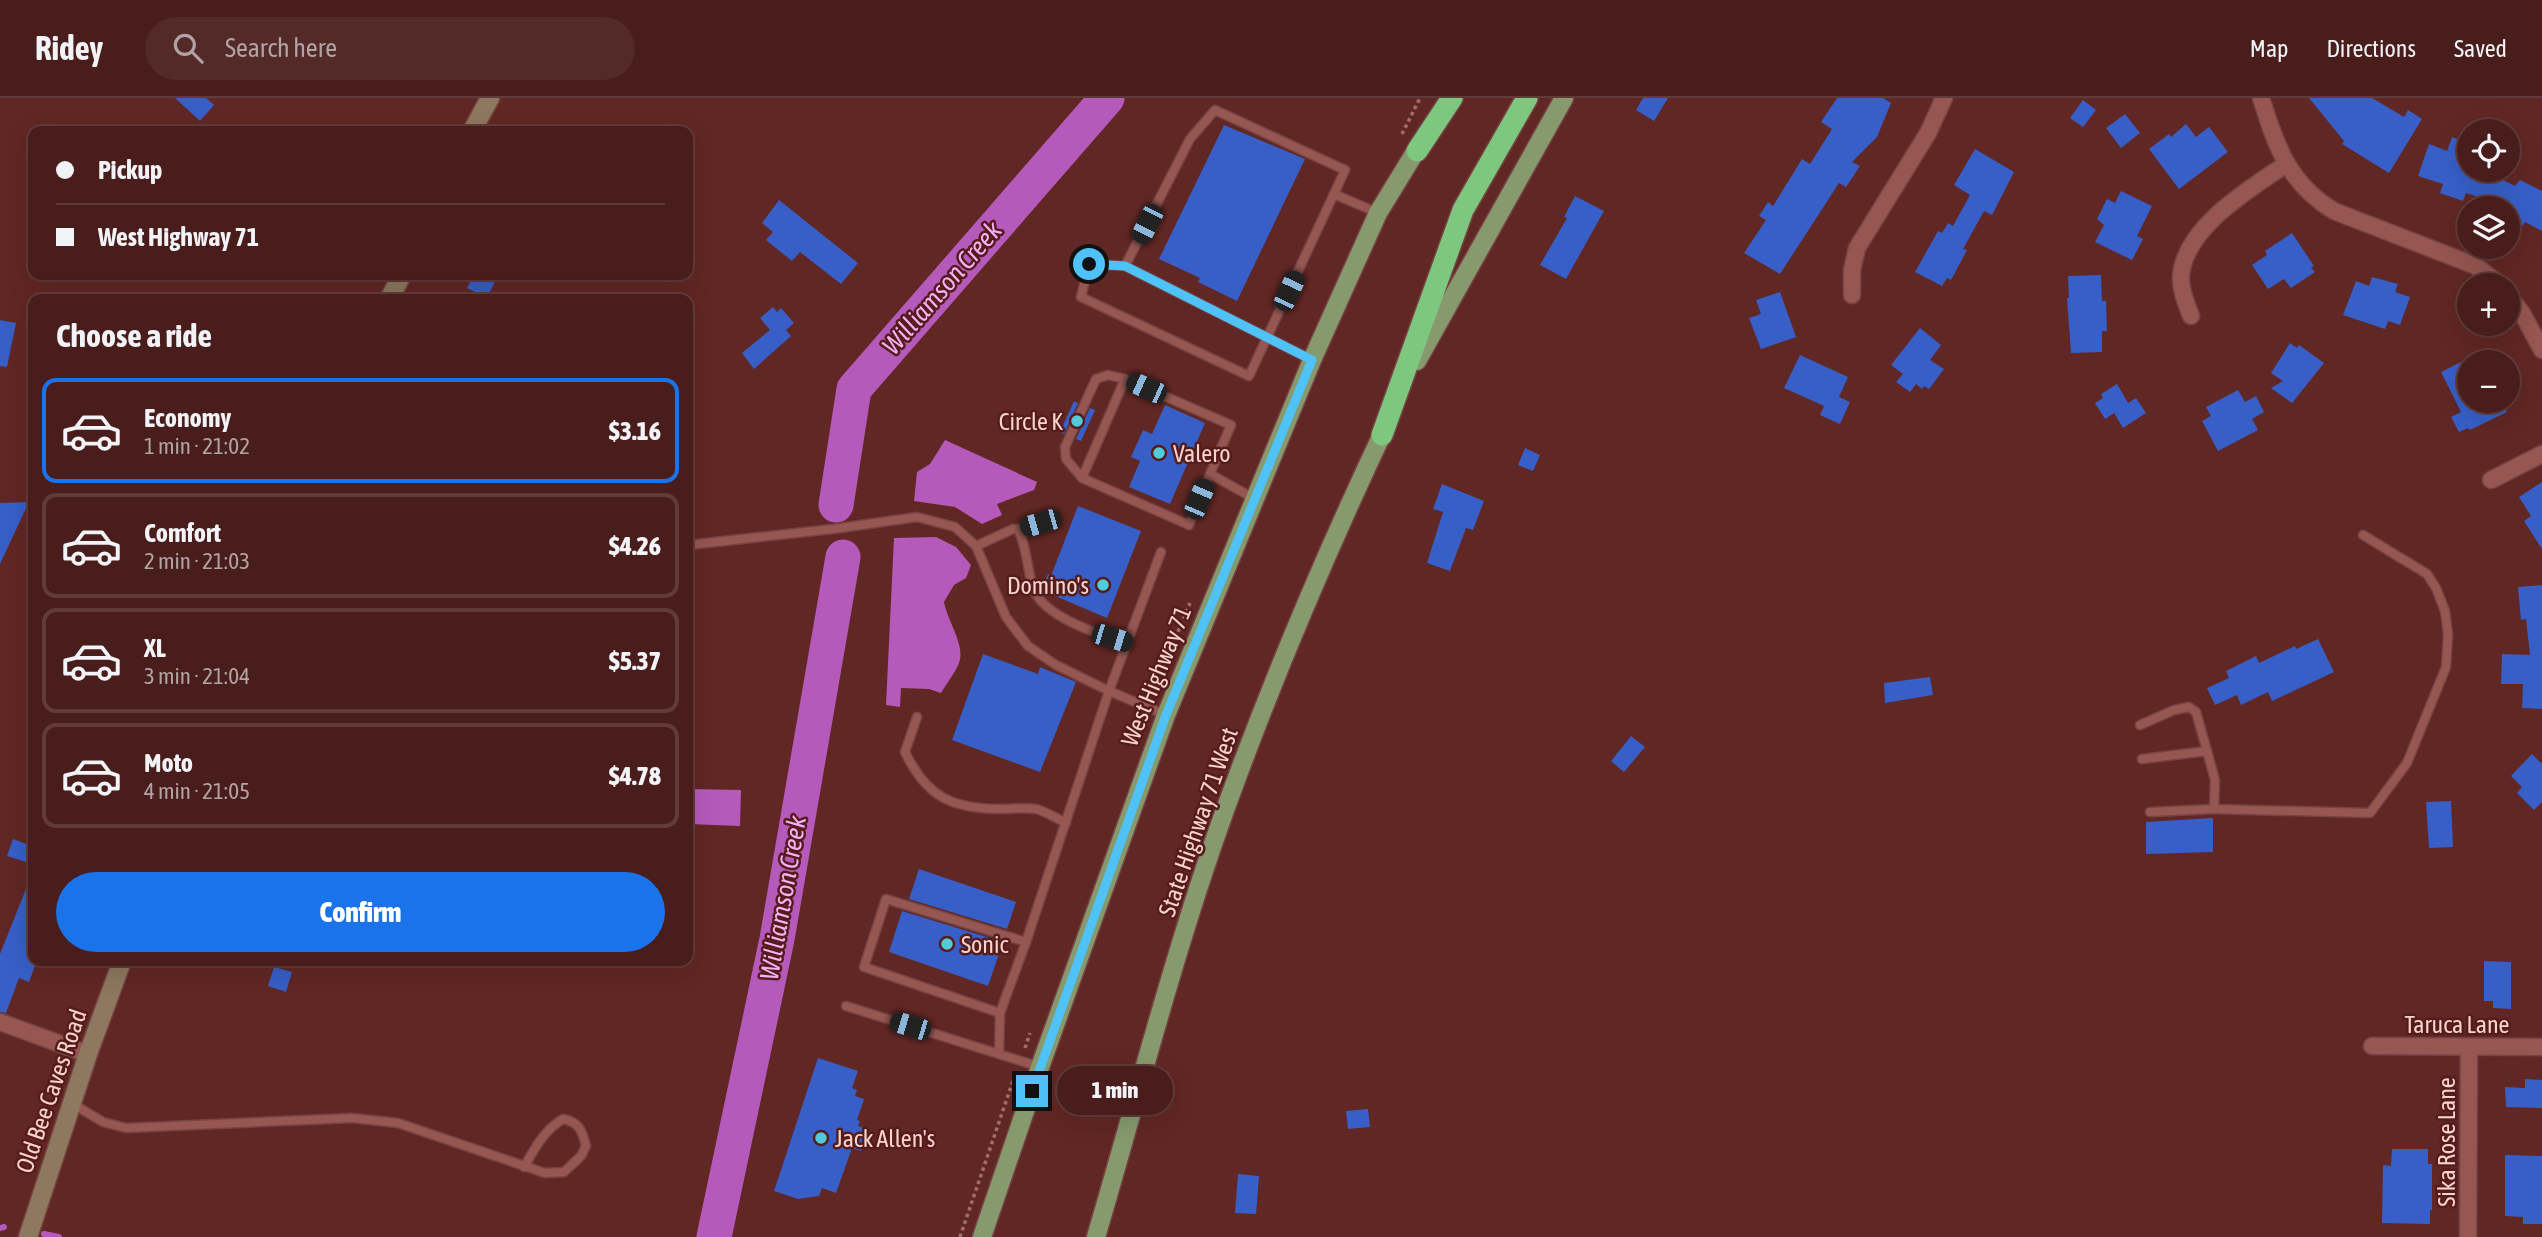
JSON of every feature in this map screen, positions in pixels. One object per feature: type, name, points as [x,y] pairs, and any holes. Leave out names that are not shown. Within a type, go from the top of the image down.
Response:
[{"type":"highway","points":[[1417,151],[1451,98]]},
{"type":"highway","points":[[1382,435],[1463,210],[1527,98]]},
{"type":"main road","name":"West Highway 71","points":[[982,1237],[1166,715],[1312,360],[1378,213],[1417,151],[1445,98]]},
{"type":"main road","name":"State Highway 71 West","points":[[1096,1237],[1165,995],[1231,792],[1298,622],[1425,344],[1564,98]]},
{"type":"street","points":[[475,126],[490,98]]},
{"type":"street","points":[[1852,295],[1852,270],[1857,248],[1928,133],[1944,98]]},
{"type":"street","points":[[2261,98],[2275,144],[2286,164],[2314,199],[2334,211],[2476,266],[2485,273]]},
{"type":"street","points":[[2191,316],[2183,294],[2181,277],[2183,265],[2194,243],[2208,224],[2235,200],[2286,164]]},
{"type":"street","points":[[2520,310],[2542,350]]},
{"type":"street","points":[[2491,480],[2542,454]]},
{"type":"street","name":"Old Bee Caves Road","points":[[27,1237],[120,966]]},
{"type":"street","points":[[0,1022],[88,1054]]},
{"type":"street","name":"Taruca Lane","points":[[2372,1046],[2542,1047]]},
{"type":"street","name":"Sika Rose Lane","points":[[2468,1237],[2469,1046]]},
{"type":"lane","points":[[1125,266],[1190,139],[1215,110],[1345,170],[1267,339],[1249,376],[1081,297],[1089,264],[1125,266],[1267,339],[1312,360]]},
{"type":"lane","points":[[1334,194],[1378,213]]},
{"type":"lane","points":[[1108,375],[1125,379],[1231,425],[1189,524],[1082,478],[1066,459],[1065,447],[1096,379],[1108,375]]},
{"type":"lane","points":[[1082,478],[1125,379]]},
{"type":"lane","points":[[1210,474],[1255,499]]},
{"type":"lane","points":[[693,544],[917,517],[955,527],[976,546],[1006,617],[1028,646],[1056,665],[1166,715]]},
{"type":"lane","points":[[976,546],[1013,529],[1040,523]]},
{"type":"lane","points":[[1018,529],[1034,592],[1054,612],[1097,634],[1127,643]]},
{"type":"lane","points":[[2150,812],[2214,809],[2370,813],[2407,763],[2446,667],[2448,634],[2445,611],[2427,574],[2364,535]]},
{"type":"lane","points":[[999,1054],[1000,1013],[1109,691],[1160,552]]},
{"type":"lane","points":[[2140,725],[2174,710],[2189,707],[2196,712],[2216,780],[2214,809]]},
{"type":"lane","points":[[917,718],[905,752],[926,786],[944,799],[968,807],[1037,809],[1066,823]]},
{"type":"lane","points":[[2142,759],[2207,751]]},
{"type":"lane","points":[[1000,1013],[864,967],[886,899],[1026,942]]},
{"type":"lane","points":[[846,1006],[1040,1067]]},
{"type":"lane","points":[[73,1104],[103,1122],[126,1128],[352,1118],[398,1123],[464,1144],[524,1167],[545,1173],[564,1172],[581,1156],[586,1146],[582,1130],[575,1121],[563,1119],[553,1125],[540,1139],[524,1167]]},
{"type":"shaded area","points":[[945,440],[1037,482],[1034,490],[997,504],[1002,515],[982,524],[955,507],[914,501],[917,472],[930,464]]},
{"type":"shaded area","points":[[936,537],[956,547],[971,565],[966,578],[954,585],[944,602],[960,649],[959,663],[941,693],[929,689],[901,688],[900,707],[886,705],[894,538]]},
{"type":"shaded area","points":[[693,789],[741,790],[740,826],[693,824]]},
{"type":"building","points":[[175,98],[206,98],[214,105],[200,121]]},
{"type":"building","points":[[1643,98],[1668,98],[1654,121],[1636,110]]},
{"type":"building","points":[[1837,98],[1883,98],[1891,103],[1877,137],[1852,162],[1860,166],[1846,187],[1839,183],[1780,274],[1744,253],[1766,220],[1759,216],[1768,202],[1773,206],[1802,159],[1810,164],[1832,129],[1821,122]]},
{"type":"building","points":[[2309,98],[2372,98],[2404,117],[2408,110],[2422,119],[2389,173],[2342,144],[2344,141]]},
{"type":"building","points":[[2083,100],[2096,110],[2083,127],[2070,118]]},
{"type":"building","points":[[2125,114],[2140,133],[2121,148],[2106,128]]},
{"type":"building","points":[[2186,124],[2196,137],[2209,127],[2228,152],[2179,189],[2149,149],[2169,134],[2171,137]]},
{"type":"building","points":[[1224,125],[1305,159],[1237,301],[1198,282],[1200,278],[1159,259]]},
{"type":"building","points":[[2452,137],[2457,139],[2457,182],[2507,182],[2515,186],[2520,180],[2542,191],[2542,231],[2525,222],[2523,226],[2520,224],[2520,196],[2476,196],[2466,193],[2465,196],[2457,196],[2457,199],[2440,193],[2443,184],[2418,176],[2429,144],[2447,151]]},
{"type":"building","points":[[1975,149],[2014,172],[1992,215],[1984,211],[1963,249],[1967,250],[1951,280],[1947,278],[1942,286],[1915,272],[1938,231],[1942,233],[1948,223],[1953,226],[1970,195],[1954,185]]},
{"type":"building","points":[[2121,191],[2152,206],[2137,236],[2143,239],[2132,260],[2095,242],[2104,225],[2097,219],[2107,199],[2115,203]]},
{"type":"building","points":[[1575,196],[1604,211],[1566,279],[1540,265],[1567,218],[1564,217]]},
{"type":"building","points":[[779,200],[858,263],[841,284],[800,252],[792,261],[766,240],[773,232],[762,223]]},
{"type":"building","points":[[2292,233],[2314,266],[2311,268],[2315,272],[2291,288],[2284,279],[2268,289],[2252,265],[2267,255],[2265,251]]},
{"type":"building","points":[[2101,275],[2102,301],[2106,301],[2107,331],[2102,331],[2102,352],[2071,353],[2068,276]]},
{"type":"building","points":[[2372,277],[2398,284],[2395,292],[2410,297],[2400,325],[2388,321],[2385,329],[2343,315],[2356,281],[2369,286]]},
{"type":"building","points":[[471,280],[496,280],[489,294],[479,294],[467,288]]},
{"type":"building","points":[[1780,292],[1796,337],[1761,349],[1749,318],[1761,314],[1756,300]]},
{"type":"building","points":[[773,307],[777,312],[781,308],[794,323],[786,330],[791,336],[754,369],[742,353],[770,330],[760,318]]},
{"type":"building","points":[[0,320],[16,323],[7,367],[0,366]]},
{"type":"building","points":[[1920,328],[1941,345],[1930,360],[1944,369],[1929,389],[1924,386],[1922,389],[1916,384],[1910,392],[1896,382],[1903,374],[1891,365]]},
{"type":"building","points":[[2290,343],[2297,348],[2299,345],[2324,363],[2292,403],[2271,388],[2283,381],[2271,373]]},
{"type":"building","points":[[1800,355],[1848,377],[1839,397],[1850,402],[1840,424],[1820,415],[1824,406],[1784,388]]},
{"type":"building","points":[[2457,364],[2457,404],[2441,372]]},
{"type":"building","points":[[2117,384],[2128,403],[2136,398],[2146,413],[2123,428],[2114,413],[2105,419],[2095,403],[2103,398],[2101,394]]},
{"type":"building","points":[[2238,390],[2245,402],[2256,396],[2264,412],[2252,419],[2258,430],[2218,451],[2202,421],[2211,416],[2206,407]]},
{"type":"building","points":[[1074,401],[1078,403],[1064,434],[1060,432]]},
{"type":"building","name":"Valero","points":[[1165,405],[1205,423],[1170,504],[1129,487],[1140,461],[1131,457],[1143,430],[1152,434]]},
{"type":"building","points":[[1090,408],[1095,410],[1081,441],[1076,439]]},
{"type":"building","points":[[2459,413],[2505,413],[2470,430],[2468,428],[2459,432],[2451,417]]},
{"type":"building","points":[[1525,448],[1540,455],[1533,471],[1518,465]]},
{"type":"building","points":[[2542,482],[2542,549],[2524,521],[2531,516],[2519,497]]},
{"type":"building","points":[[1442,484],[1484,501],[1473,530],[1466,528],[1450,571],[1427,563],[1443,512],[1433,509]]},
{"type":"building","points":[[28,502],[0,564],[0,503]]},
{"type":"building","points":[[1078,506],[1141,531],[1107,618],[1041,590],[1048,574],[1051,576]]},
{"type":"building","points":[[2542,585],[2542,709],[2522,708],[2523,684],[2501,684],[2502,654],[2530,655],[2526,619],[2521,620],[2518,587]]},
{"type":"building","points":[[2318,639],[2334,672],[2272,701],[2268,692],[2241,705],[2237,695],[2215,705],[2207,688],[2229,678],[2226,671],[2256,656],[2259,663],[2295,646],[2296,649]]},
{"type":"building","points":[[983,654],[1038,674],[1040,667],[1076,682],[1040,772],[952,740]]},
{"type":"building","points":[[1930,677],[1933,695],[1885,703],[1884,683]]},
{"type":"building","points":[[1631,736],[1645,747],[1624,772],[1611,761]]},
{"type":"building","points":[[2532,754],[2542,764],[2542,802],[2534,810],[2517,793],[2522,787],[2511,776]]},
{"type":"building","points":[[2451,801],[2453,847],[2429,848],[2426,802]]},
{"type":"building","points":[[2213,818],[2213,852],[2146,854],[2146,822]]},
{"type":"building","points":[[13,839],[28,845],[26,862],[7,856]]},
{"type":"building","points":[[919,869],[1016,902],[1007,929],[909,899]]},
{"type":"building","points":[[28,884],[28,966],[35,966],[29,982],[19,978],[6,1013],[0,1012],[0,954]]},
{"type":"building","name":"Sonic","points":[[902,911],[1003,942],[988,986],[889,952]]},
{"type":"building","points":[[2484,961],[2511,962],[2511,1009],[2493,1008],[2493,1001],[2484,1001]]},
{"type":"building","points":[[274,967],[292,972],[286,992],[268,986]]},
{"type":"building","points":[[818,1058],[858,1071],[852,1088],[857,1090],[855,1096],[864,1099],[857,1120],[860,1121],[858,1126],[869,1130],[861,1151],[852,1148],[836,1193],[822,1188],[819,1196],[798,1199],[774,1191]]},
{"type":"building","points":[[2525,1079],[2542,1080],[2542,1108],[2506,1107],[2505,1087],[2525,1088]]},
{"type":"building","points":[[1368,1109],[1370,1127],[1348,1129],[1346,1111]]},
{"type":"building","points":[[2392,1149],[2428,1149],[2428,1164],[2432,1164],[2430,1224],[2382,1223],[2383,1165],[2391,1166]]},
{"type":"building","points":[[2505,1155],[2542,1156],[2542,1224],[2523,1224],[2523,1217],[2505,1216]]},
{"type":"building","points":[[1238,1174],[1259,1176],[1256,1214],[1235,1213]]},
{"type":"waterway","name":"Williamson Creek","points":[[836,505],[854,389],[1107,98]]},
{"type":"waterway","name":"Williamson Creek","points":[[714,1237],[777,939],[843,557]]},
{"type":"waterway","points":[[0,1228],[4,1227]]},
{"type":"waterway","points":[[44,1234],[59,1237]]},
{"type":"place","name":"Circle K","points":[[1077,421]]},
{"type":"place","name":"Valero","points":[[1159,453]]},
{"type":"place","name":"Domino's","points":[[1103,585]]},
{"type":"place","name":"Sonic","points":[[947,944]]},
{"type":"place","name":"Jack Allen's","points":[[821,1138]]},
{"type":"route","points":[[1032,1091],[1166,715],[1312,360],[1125,266],[1089,264]]}]
